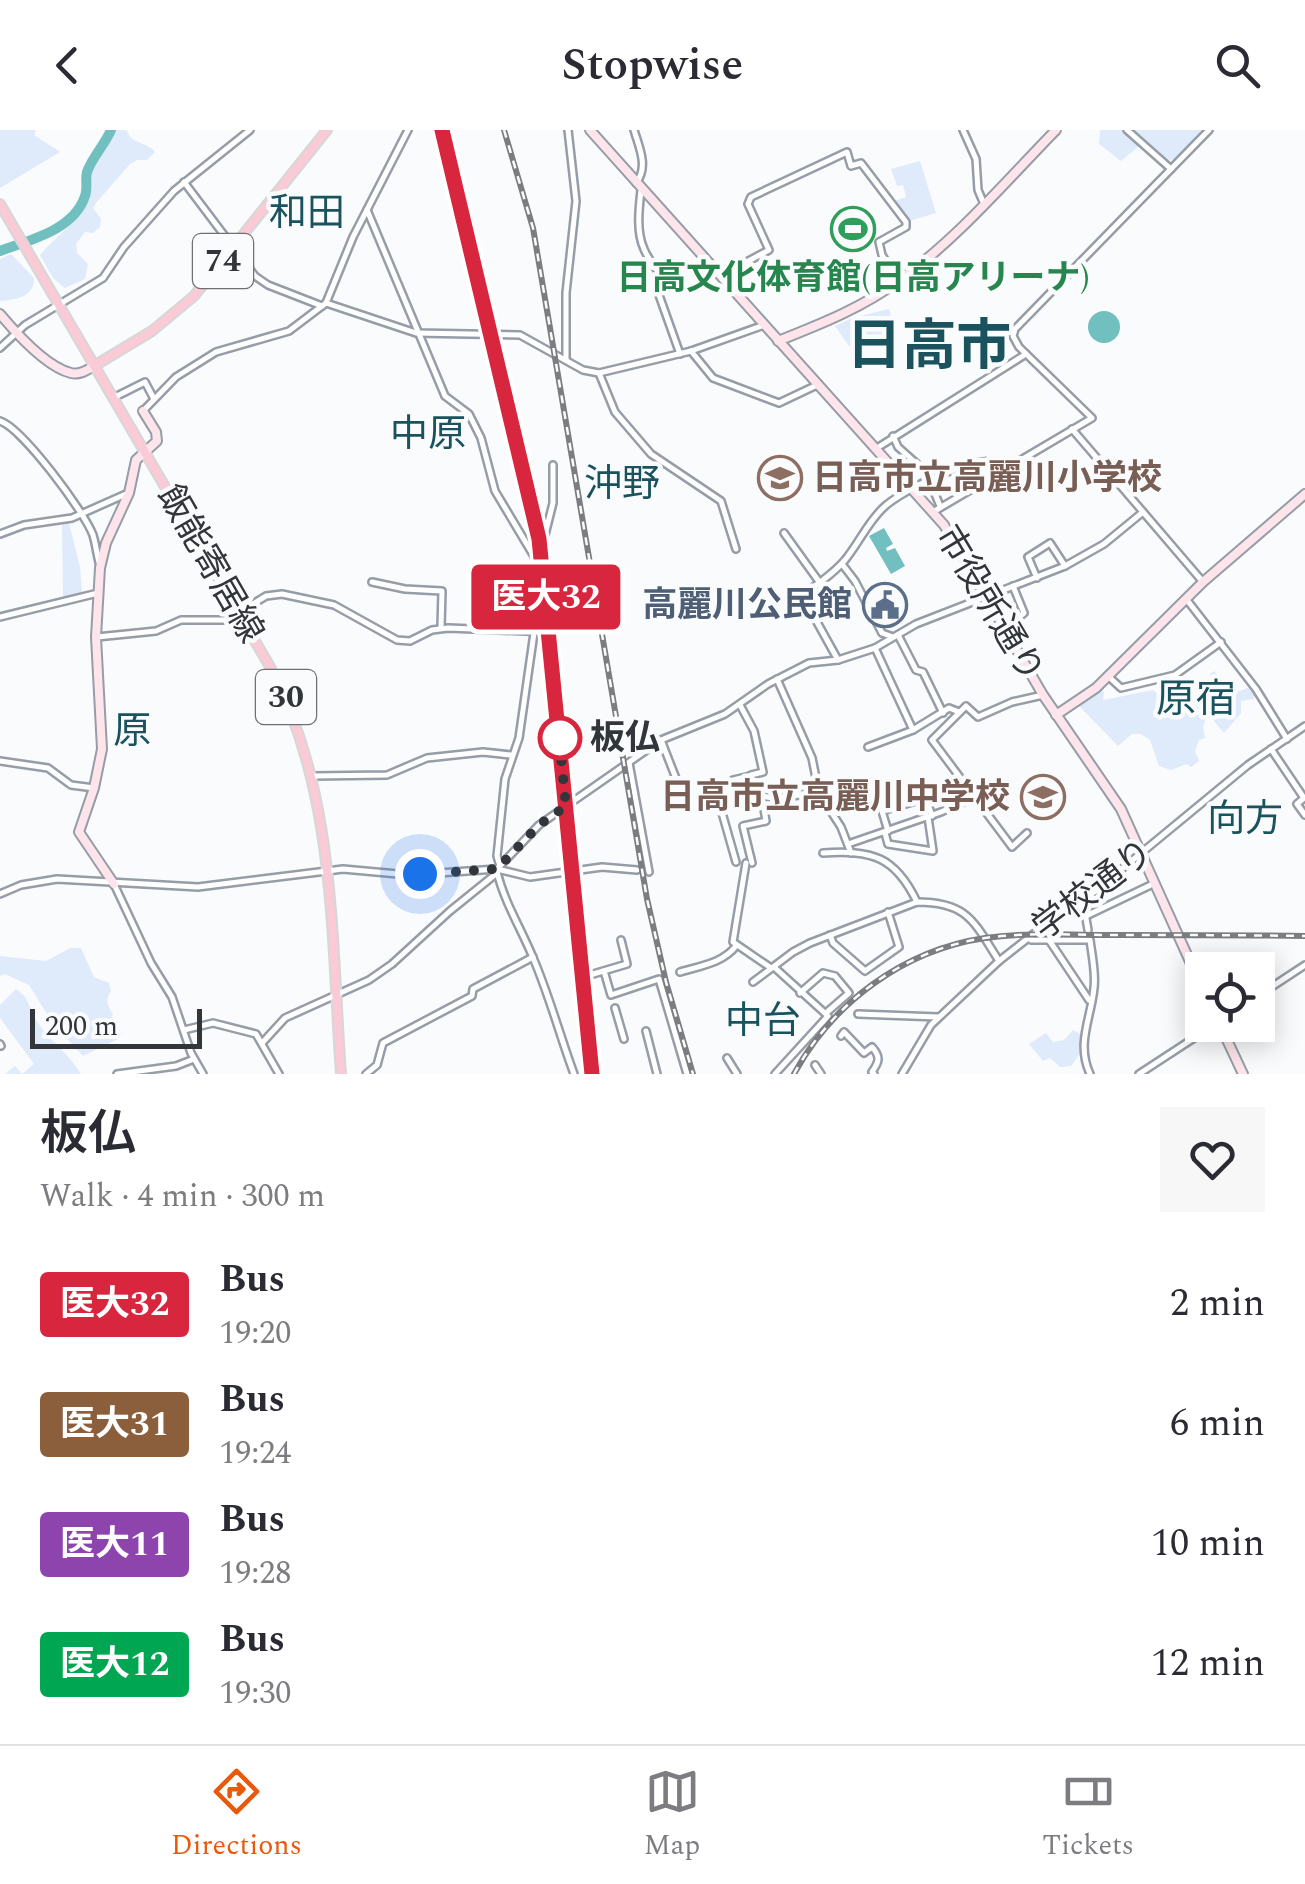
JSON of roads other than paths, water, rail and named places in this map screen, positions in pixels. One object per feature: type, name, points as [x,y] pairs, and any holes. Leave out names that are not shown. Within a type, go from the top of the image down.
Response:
[{"type":"main road","name":"74","points":[[94,366],[166,320],[194,296],[327,130]]},
{"type":"main road","name":"飯能寄居線","points":[[0,204],[287,699],[313,776],[326,871],[341,1074]]},
{"type":"street","points":[[0,348],[17,332],[103,278],[124,247],[184,182],[250,130]]},
{"type":"street","points":[[203,1074],[172,996],[151,962],[114,884],[79,832],[102,749],[96,637],[100,568],[106,543],[129,493],[136,460],[156,444],[157,436],[143,410],[176,377],[216,352],[289,331],[325,305],[408,130]]},
{"type":"street","points":[[442,130],[539,539],[592,1074]]},
{"type":"street","points":[[566,359],[566,294],[576,201],[568,130]]},
{"type":"street","name":"市役所通り","points":[[590,130],[909,488],[937,510],[1043,695],[1116,798],[1186,952]]},
{"type":"street","points":[[634,130],[642,157],[638,185],[641,239],[645,254],[665,285],[659,295],[680,354]]},
{"type":"street","points":[[963,130],[976,159],[978,190],[984,204]]},
{"type":"street","points":[[778,341],[832,320],[899,281],[939,249],[1056,130]]},
{"type":"street","points":[[1127,130],[1172,169]]},
{"type":"street","points":[[893,436],[898,447],[932,480],[937,510],[1092,418],[1026,354],[1013,336],[1015,330],[1209,130]]},
{"type":"street","points":[[720,275],[769,250],[748,204],[750,197],[848,152],[851,166],[861,163],[906,222],[906,227],[878,242],[899,281]]},
{"type":"street","points":[[184,182],[255,276],[268,285],[416,333],[520,336],[583,370],[599,373],[691,351],[764,325]]},
{"type":"street","points":[[367,210],[447,399],[469,414],[481,438],[489,477],[542,565]]},
{"type":"street","points":[[0,314],[69,372],[79,373],[94,366]]},
{"type":"street","points":[[691,351],[713,378],[778,403],[818,385]]},
{"type":"street","points":[[874,449],[1026,354]]},
{"type":"street","points":[[599,373],[615,412],[650,454],[721,501],[736,549]]},
{"type":"street","points":[[113,398],[145,382],[154,399]]},
{"type":"street","points":[[0,421],[31,447],[81,514],[92,532],[100,568]]},
{"type":"street","points":[[1072,429],[1202,582]]},
{"type":"street","points":[[838,660],[802,595],[842,564],[881,510],[909,488],[979,461],[1004,461],[1009,467]]},
{"type":"street","points":[[539,539],[546,535],[553,503],[553,465]]},
{"type":"street","points":[[0,534],[24,525],[56,522],[129,493]]},
{"type":"street","points":[[1056,715],[1096,688],[1202,582],[1305,494]]},
{"type":"street","points":[[263,1042],[285,1018],[392,964],[498,869],[539,825],[661,740],[699,726],[809,663],[838,660],[875,648],[916,624],[1065,566],[1104,544],[1143,512]]},
{"type":"street","points":[[784,533],[820,583]]},
{"type":"street","points":[[1038,578],[1028,557],[1050,543],[1065,566]]},
{"type":"street","points":[[842,564],[855,580],[882,633],[896,636],[916,670],[923,672],[944,714]]},
{"type":"street","points":[[372,582],[405,590],[442,591],[441,628]]},
{"type":"street","points":[[1004,630],[1024,613],[1013,586]]},
{"type":"street","points":[[545,588],[540,591],[519,738],[505,779],[497,856],[503,896],[533,957],[574,1074]]},
{"type":"street","points":[[0,617],[98,593]]},
{"type":"street","points":[[96,637],[156,631],[180,620],[227,620],[252,604],[282,594],[334,604],[398,640],[410,641],[441,628],[550,632]]},
{"type":"street","points":[[1185,598],[1221,642],[1287,738]]},
{"type":"street","points":[[548,621],[596,618]]},
{"type":"street","points":[[1108,676],[1121,688],[1175,675],[1221,642]]},
{"type":"street","points":[[875,648],[913,730]]},
{"type":"street","points":[[777,680],[812,758],[818,793],[841,827],[851,852]]},
{"type":"street","points":[[1027,833],[1012,847],[932,740],[966,706],[978,717],[1012,702],[1043,695]]},
{"type":"street","points":[[733,780],[762,772],[754,732],[740,704]]},
{"type":"street","points":[[868,747],[913,730],[949,708],[960,712]]},
{"type":"street","name":"学校通り","points":[[902,1074],[938,1018],[999,961],[1044,925],[1083,901],[1305,726]]},
{"type":"street","points":[[661,740],[686,804]]},
{"type":"street","points":[[1271,749],[1304,798],[1297,804],[1305,815]]},
{"type":"street","points":[[313,776],[387,774],[427,758],[483,752],[512,755]]},
{"type":"street","points":[[0,761],[48,768],[72,785],[94,788]]},
{"type":"street","points":[[629,762],[649,872]]},
{"type":"street","points":[[751,775],[762,798],[766,821],[743,826],[749,863],[732,940],[828,1016],[774,1074]]},
{"type":"street","points":[[716,788],[736,862]]},
{"type":"street","points":[[762,798],[818,793]]},
{"type":"street","points":[[926,798],[932,851],[888,844],[886,832],[882,812],[926,798]]},
{"type":"street","points":[[848,844],[973,798]]},
{"type":"street","points":[[823,854],[851,852],[878,856],[899,870],[917,902]]},
{"type":"street","points":[[0,894],[57,878],[198,888],[326,871],[409,875],[498,869],[530,877],[602,866],[637,870]]},
{"type":"street","points":[[1086,916],[1155,882]]},
{"type":"street","points":[[1083,901],[1088,930]]},
{"type":"street","points":[[753,982],[792,952],[917,902],[936,902],[964,912],[999,961]]},
{"type":"street","points":[[830,934],[833,943],[865,971],[898,948],[888,912]]},
{"type":"street","points":[[582,977],[627,964],[621,940]]},
{"type":"street","points":[[1028,940],[1090,940],[1094,979],[1083,1052],[1090,1074]]},
{"type":"street","points":[[1050,940],[1090,1002]]},
{"type":"street","points":[[680,972],[715,962],[736,946]]},
{"type":"street","points":[[366,1074],[378,1065],[383,1043],[452,1010],[472,996],[473,988],[533,957]]},
{"type":"street","points":[[1275,985],[1305,965]]},
{"type":"street","points":[[604,971],[611,995],[659,979],[687,1074]]},
{"type":"street","points":[[800,994],[823,973],[835,976],[849,992],[826,1013]]},
{"type":"street","points":[[615,1008],[624,1039]]},
{"type":"street","points":[[858,1014],[938,1018]]},
{"type":"street","points":[[184,1030],[213,1023],[248,1031],[263,1042],[279,1074]]},
{"type":"street","points":[[646,1031],[657,1074]]},
{"type":"street","points":[[841,1036],[844,1032],[864,1053],[872,1048],[878,1054],[874,1074]]},
{"type":"street","points":[[1140,1074],[1190,1042]]},
{"type":"street","points":[[1226,1042],[1243,1074]]},
{"type":"street","points":[[728,1058],[737,1074]]},
{"type":"street","points":[[117,1074],[194,1059]]},
{"type":"street","points":[[815,1065],[820,1074]]},
{"type":"water","points":[[1104,311],[1115,316],[1120,327],[1115,338],[1104,343],[1093,338],[1088,327],[1093,316]]},
{"type":"water","points":[[884,528],[893,544],[887,551],[895,548],[905,566],[891,574],[869,536]]},
{"type":"waterway","points":[[0,251],[50,232],[71,217],[85,196],[89,167],[111,130]]},
{"type":"railway","points":[[504,130],[533,228],[647,899],[693,1074]]},
{"type":"railway","points":[[794,1074],[810,1048],[850,1002],[899,967],[955,944],[1034,934],[1305,936]]},
{"type":"place","name":"日高文化体育館(日高アリーナ)","points":[[853,229]]},
{"type":"place","name":"日高市立高麗川小学校","points":[[780,478]]},
{"type":"place","name":"高麗川公民館","points":[[885,605]]},
{"type":"place","name":"板仏","points":[[560,738]]},
{"type":"place","name":"日高市立高麗川中学校","points":[[1043,797]]},
{"type":"district","name":"和田","points":[[307,214]]},
{"type":"district","name":"日高市","points":[[929,347]]},
{"type":"district","name":"中原","points":[[428,435]]},
{"type":"district","name":"沖野","points":[[622,485]]},
{"type":"district","name":"原宿","points":[[1196,700]]},
{"type":"district","name":"原","points":[[132,732]]},
{"type":"district","name":"向方","points":[[1245,820]]},
{"type":"district","name":"中台","points":[[763,1022]]}]
